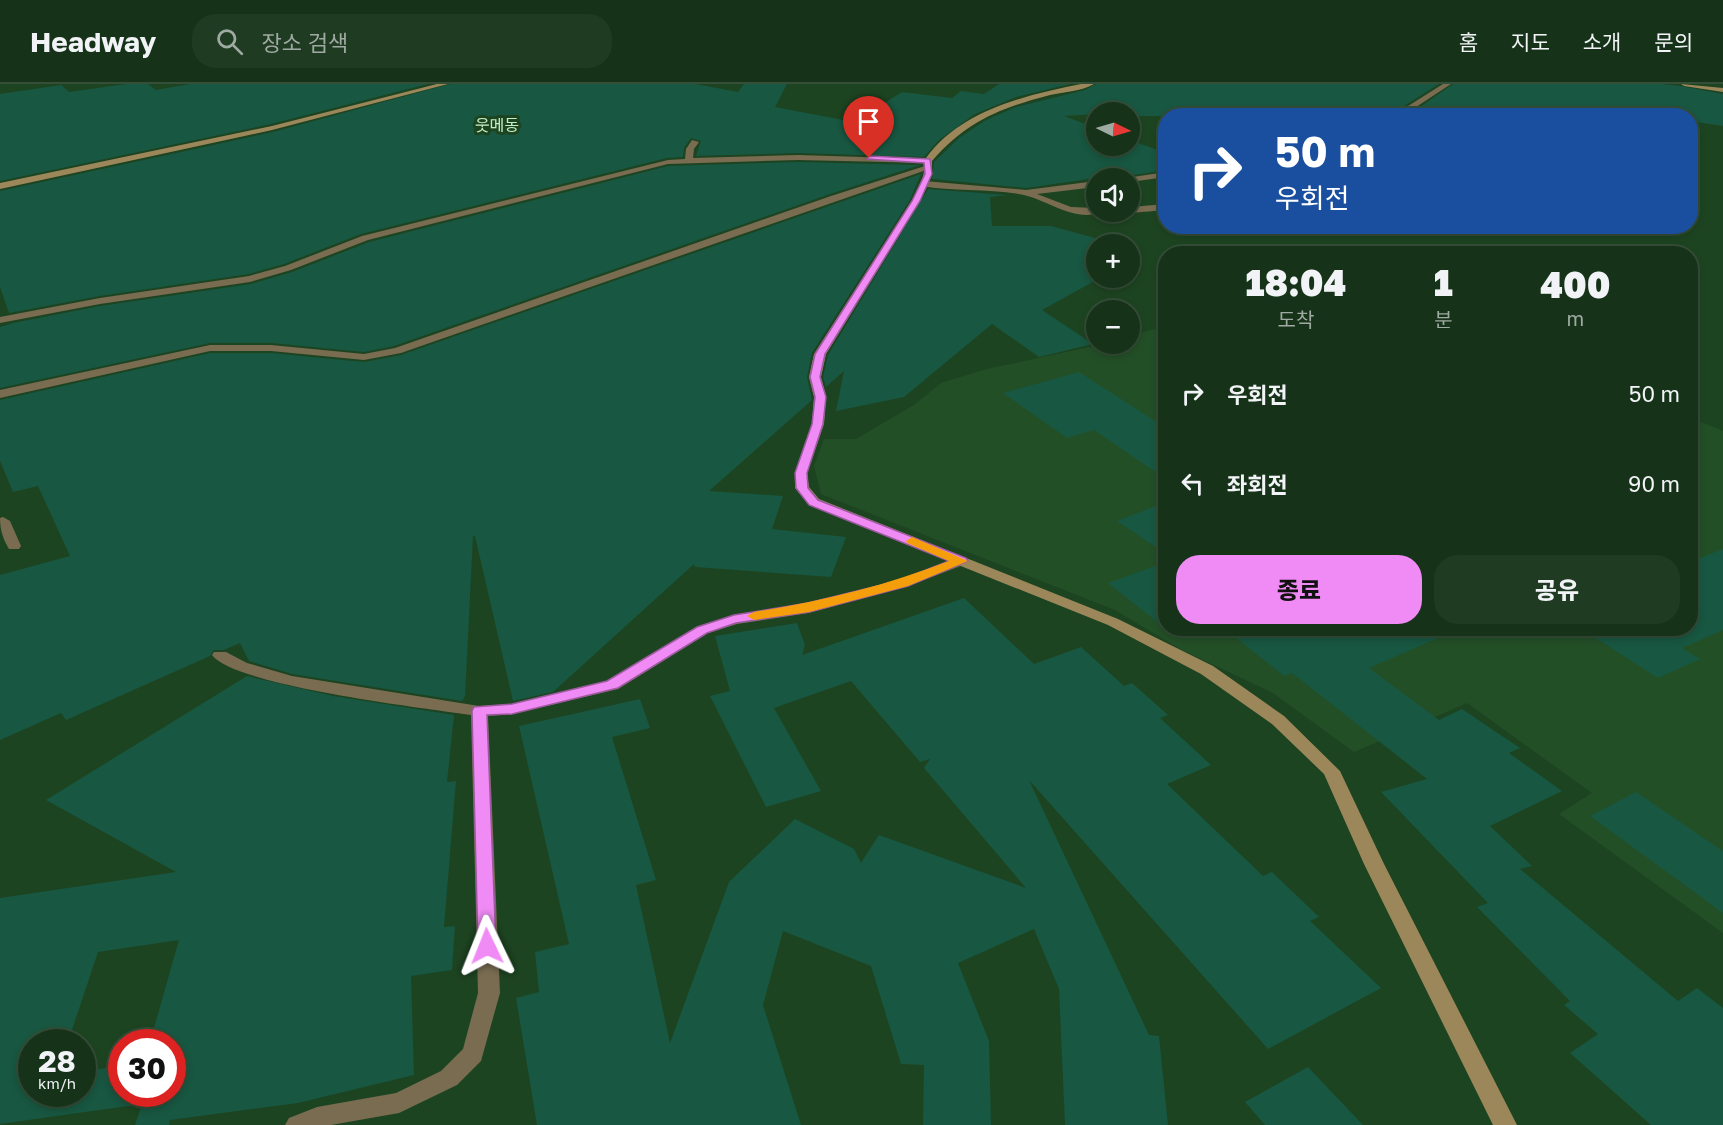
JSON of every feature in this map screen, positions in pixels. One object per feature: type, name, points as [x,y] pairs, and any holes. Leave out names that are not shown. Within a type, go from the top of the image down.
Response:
[{"type":"street","points":[[0,186],[272,128],[445,84]]},
{"type":"street","points":[[0,394],[210,348],[271,348],[326,356],[364,357],[397,351],[928,164],[956,132],[985,115],[1014,103],[1091,84]]},
{"type":"street","points":[[1409,108],[1448,84]]},
{"type":"street","points":[[1684,84],[1723,90]]},
{"type":"street","points":[[689,160],[690,149],[694,142]]},
{"type":"street","points":[[0,320],[124,297],[250,279],[288,268],[365,238],[549,193],[633,169],[689,160],[849,158],[928,164]]},
{"type":"street","points":[[928,164],[928,174],[924,184],[880,260],[820,354],[815,377],[820,397],[818,424],[801,473],[802,488],[814,502],[1113,622],[1207,670],[1278,720],[1331,771],[1374,864],[1505,1125]]},
{"type":"street","points":[[1140,178],[1158,175]]},
{"type":"street","points":[[924,184],[1026,193],[1086,185]]},
{"type":"street","points":[[1026,193],[1070,210],[1086,211]]},
{"type":"street","points":[[1140,209],[1158,208]]},
{"type":"street","points":[[0,522],[3,521],[14,546]]},
{"type":"street","points":[[220,655],[241,667],[291,681],[479,711],[512,709],[612,685],[702,630],[734,620],[809,608],[903,583],[961,561]]},
{"type":"street","points":[[297,1125],[316,1117],[399,1103],[449,1078],[473,1054],[489,993],[479,711]]},
{"type":"shaded area","points":[[1158,328],[1158,636],[1115,610],[821,494],[814,466],[824,439],[856,439],[914,405],[941,383],[987,369],[1086,348],[1086,354],[1140,354],[1140,333]]},
{"type":"shaded area","points":[[1698,421],[1723,431],[1723,933],[1559,814],[1592,793],[1467,703],[1354,752],[1273,693],[1180,649],[1158,636],[1698,636]]},
{"type":"building","points":[[126,84],[148,84],[156,90],[190,84],[428,84],[271,124],[0,181],[0,94],[61,85],[69,92]]},
{"type":"building","points":[[450,84],[696,84],[738,92],[744,84],[787,84],[775,107],[854,122],[902,92],[952,98],[961,91],[984,94],[999,84],[1070,84],[1016,97],[975,114],[939,140],[924,157],[798,153],[696,156],[701,141],[691,138],[684,148],[683,157],[667,158],[361,234],[284,264],[249,274],[100,296],[9,313],[0,287],[0,191],[273,132]]},
{"type":"building","points":[[1096,84],[1439,84],[1401,108],[1158,108],[1158,116],[1140,116],[1140,102],[1086,102],[1086,115],[1064,116],[1086,124],[1086,156],[1140,156],[1140,144],[1158,150],[1158,171],[1140,174],[1140,168],[1086,168],[1086,179],[1026,188],[932,179],[934,162],[959,138],[986,120],[1016,107],[1085,90]]},
{"type":"building","points":[[1453,84],[1662,84],[1723,94],[1723,126],[1698,122],[1698,108],[1418,108]]},
{"type":"building","points":[[798,162],[920,165],[830,194],[394,346],[364,352],[271,343],[210,343],[0,388],[0,327],[13,323],[100,306],[251,284],[292,272],[369,242],[668,166]]},
{"type":"building","points":[[921,174],[910,200],[812,353],[807,377],[812,400],[709,491],[783,496],[772,529],[846,537],[831,577],[695,567],[694,564],[553,692],[513,701],[475,536],[473,536],[465,696],[462,701],[292,674],[249,661],[240,643],[224,650],[214,650],[210,656],[66,720],[61,713],[0,740],[0,575],[70,556],[38,486],[13,492],[0,461],[0,400],[210,353],[271,353],[364,362],[401,355]]},
{"type":"building","points":[[928,189],[1007,195],[990,197],[992,226],[1051,226],[1086,236],[1086,286],[1042,310],[1086,339],[1086,346],[1039,357],[992,324],[904,397],[836,411],[844,371],[826,387],[823,377],[828,355]]},
{"type":"building","points":[[1079,372],[1158,423],[1158,474],[1094,430],[1067,438],[1003,393]]},
{"type":"building","points":[[1158,505],[1158,549],[1117,521]]},
{"type":"building","points":[[1723,549],[1723,630],[1682,648],[1700,659],[1658,678],[1592,636],[1698,636],[1698,559]]},
{"type":"building","points":[[1158,565],[1158,623],[1108,583]]},
{"type":"building","points":[[964,598],[1034,664],[1081,647],[1124,686],[1132,683],[1168,715],[1160,718],[1211,765],[1167,784],[1263,876],[1272,872],[1319,917],[1310,921],[1381,988],[1268,1049],[1029,780],[1149,1035],[1159,1036],[1168,1125],[1065,1125],[1059,989],[1034,929],[958,963],[989,1041],[991,1125],[923,1125],[924,1065],[901,1064],[871,966],[783,931],[763,1005],[801,1125],[537,1125],[516,998],[539,992],[535,952],[569,944],[519,726],[640,699],[650,728],[612,737],[656,880],[636,885],[670,1043],[729,882],[795,819],[854,849],[861,863],[879,835],[1026,888],[924,768],[930,759],[920,762],[851,681],[774,708],[821,791],[766,807],[710,696],[730,691],[715,636],[797,623],[805,645],[802,655]]},
{"type":"building","points":[[1234,636],[1443,636],[1369,668],[1439,720],[1462,709],[1520,748],[1509,753],[1562,791],[1490,826],[1532,866],[1520,869],[1678,1001],[1697,988],[1723,1008],[1723,1125],[1651,1125],[1570,1053],[1598,1034],[1564,1005],[1570,1001],[1477,907],[1488,903],[1381,792],[1427,779],[1292,673],[1284,676]]},
{"type":"building","points":[[247,676],[333,696],[454,715],[447,782],[456,781],[444,927],[455,926],[452,970],[411,976],[414,1075],[298,1103],[170,1120],[169,1125],[135,1125],[141,1107],[186,1107],[186,1029],[154,1029],[179,940],[98,952],[72,1029],[18,1029],[18,1107],[96,1107],[96,1069],[108,1068],[108,1107],[121,1107],[0,1124],[0,898],[176,872],[46,800]]},
{"type":"building","points":[[1636,792],[1723,851],[1723,913],[1590,816]]},
{"type":"building","points":[[1308,1067],[1363,1125],[1265,1125],[1245,1102]]},
{"type":"slow traffic","points":[[754,616],[809,608],[903,583],[961,561],[912,541]]},
{"type":"district","name":"웃메동","points":[[497,125]]},
{"type":"route","points":[[487,946],[479,711],[512,709],[612,685],[702,630],[734,620],[809,608],[903,583],[961,561],[814,502],[802,488],[801,473],[818,424],[820,397],[815,377],[820,354],[916,201],[928,174],[927,160],[869,158]]}]
